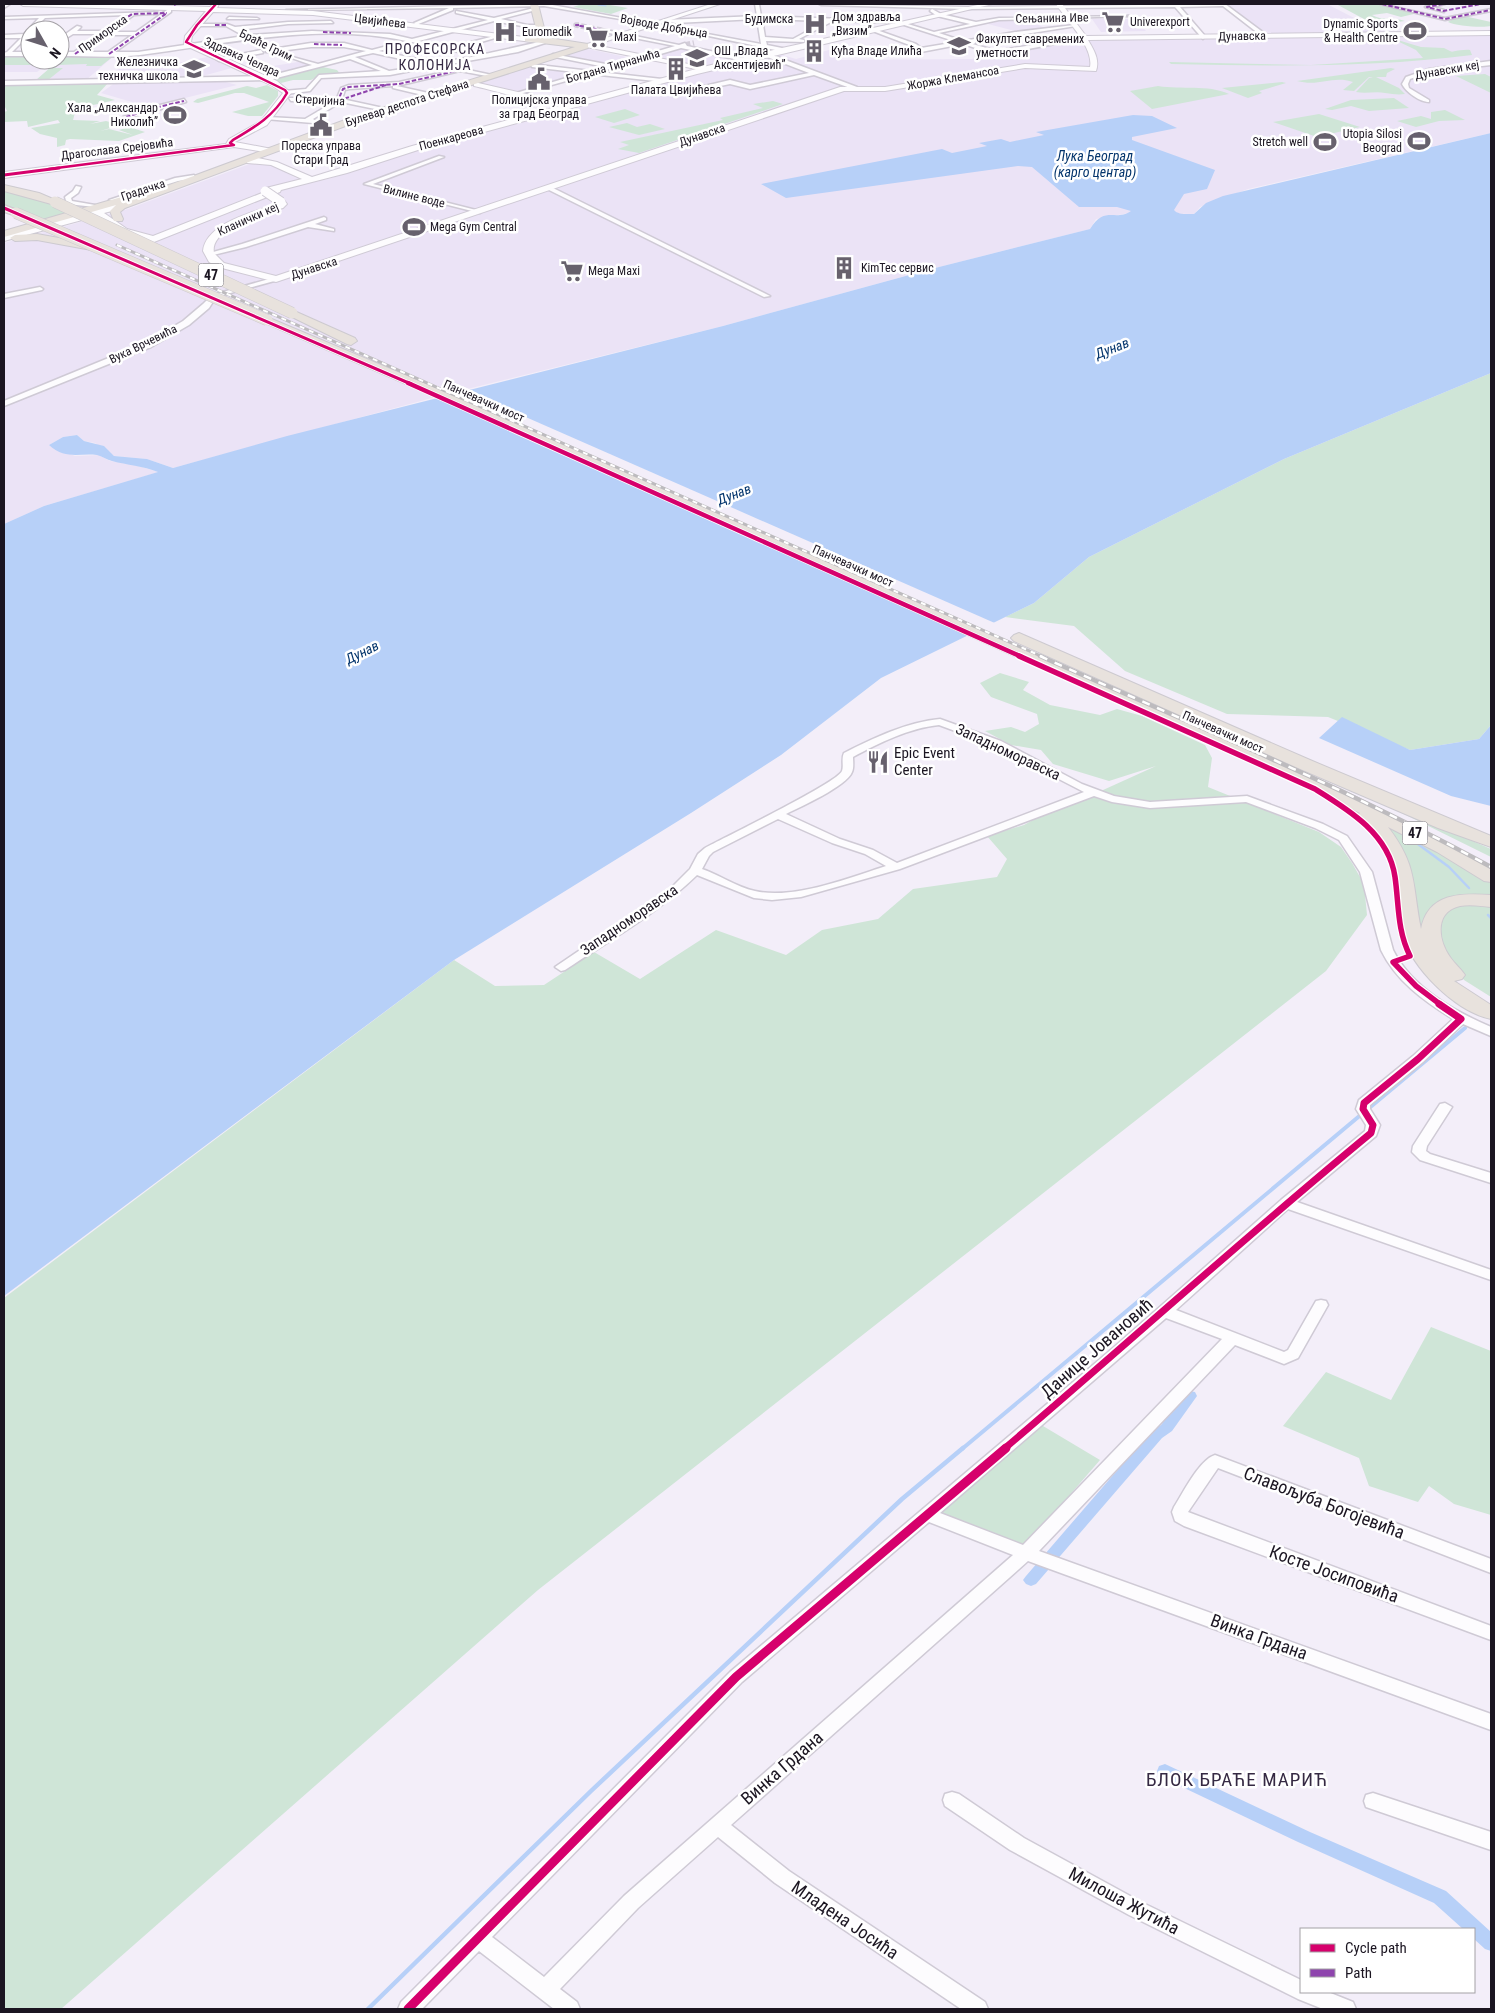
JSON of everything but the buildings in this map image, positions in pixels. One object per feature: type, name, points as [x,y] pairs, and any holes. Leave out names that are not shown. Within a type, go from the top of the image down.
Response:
[{"type":"main road","name":"Цвијићева","points":[[23,4],[211,7],[293,12],[528,39]]},
{"type":"main road","name":"Цвијићева","points":[[87,4],[244,8],[416,24],[583,46],[704,71]]},
{"type":"main road","points":[[244,8],[276,4]]},
{"type":"main road","name":"Булевар деспота Стефана","points":[[92,211],[121,206],[385,109],[717,4]]},
{"type":"main road","points":[[528,39],[539,40],[540,26],[537,5]]},
{"type":"main road","name":"Поенкареова","points":[[92,211],[140,237],[154,238],[266,193],[329,177],[415,148],[747,59],[967,8],[990,5]]},
{"type":"main road","name":"Жоржа Клемансоа","points":[[855,88],[885,89],[1023,66],[1052,66],[1093,70],[1096,66],[1094,57],[1060,5]]},
{"type":"main road","name":"Здравка Челара","points":[[211,7],[200,18],[186,41],[192,46],[264,79],[285,95]]},
{"type":"main road","name":"Дунавска","points":[[1083,38],[1491,33]]},
{"type":"main road","points":[[477,84],[518,94],[547,103],[559,109]]},
{"type":"main road","name":"Дунавска","points":[[276,279],[826,94],[855,88]]},
{"type":"main road","points":[[234,145],[230,144],[233,140],[261,125],[268,119],[285,95]]},
{"type":"main road","name":"Поенкареова","points":[[547,103],[561,100],[580,103]]},
{"type":"main road","points":[[535,115],[547,103]]},
{"type":"main road","name":"Драгослава Срејовића","points":[[4,175],[234,145],[269,152]]},
{"type":"main road","points":[[257,156],[282,162],[288,165],[289,170]]},
{"type":"main road","points":[[242,162],[266,160],[310,179]]},
{"type":"main road","name":"Поенкареова","points":[[265,192],[344,171]]},
{"type":"main road","points":[[5,236],[92,211],[194,177],[210,174]]},
{"type":"main road","name":"47","points":[[4,188],[55,202],[203,269],[363,346]]},
{"type":"main road","name":"Кланички кеј","points":[[265,192],[283,204],[216,233],[208,242],[209,254],[214,261],[221,265],[276,279]]},
{"type":"main road","name":"Булевар деспота Стефана","points":[[5,236],[156,193]]},
{"type":"main road","points":[[121,206],[115,211],[130,237]]},
{"type":"main road","name":"47","points":[[8,213],[44,226],[268,320],[408,374]]},
{"type":"main road","points":[[5,236],[24,236],[97,248]]},
{"type":"main road","points":[[140,272],[170,279]]},
{"type":"main road","name":"Панчевачки мост","points":[[408,374],[426,375],[1304,764],[1451,827]]},
{"type":"main road","name":"Панчевачки мост","points":[[408,374],[1336,794]]},
{"type":"main road","points":[[1336,794],[1367,815],[1383,830],[1394,846],[1403,865],[1406,878],[1411,928],[1415,942],[1425,961],[1445,984],[1491,1014]]},
{"type":"main road","name":"47","points":[[1336,794],[1443,848],[1491,877]]},
{"type":"main road","points":[[1451,827],[1491,842]]},
{"type":"main road","name":"47","points":[[1451,827],[1491,847]]},
{"type":"main road","points":[[1491,901],[1469,900],[1445,906],[1434,915],[1429,928],[1429,936],[1447,967],[1466,985],[1491,1001]]},
{"type":"street","points":[[4,7],[8,4]]},
{"type":"street","points":[[757,4],[764,42],[796,39],[812,43]]},
{"type":"street","points":[[821,4],[967,8]]},
{"type":"street","points":[[846,11],[857,4]]},
{"type":"street","points":[[1382,4],[1445,19],[1491,10]]},
{"type":"street","points":[[1392,6],[1407,4]]},
{"type":"street","points":[[1443,4],[1427,7],[1443,11],[1481,4]]},
{"type":"street","points":[[199,22],[229,27],[283,22],[293,12],[389,6],[537,5]]},
{"type":"street","points":[[4,83],[264,79],[495,20],[537,5]]},
{"type":"street","name":"Војводе Добрњца","points":[[537,5],[764,42],[785,50]]},
{"type":"street","points":[[998,20],[990,5],[1224,5],[1265,36]]},
{"type":"street","name":"Сењанина Иве","points":[[916,37],[998,20],[1127,16],[1116,5]]},
{"type":"street","points":[[1175,5],[1203,37]]},
{"type":"street","points":[[70,33],[109,6]]},
{"type":"street","points":[[874,13],[905,6]]},
{"type":"street","points":[[928,6],[939,15],[993,28]]},
{"type":"street","points":[[416,24],[451,7],[495,20],[527,26],[540,26]]},
{"type":"street","points":[[110,54],[166,12]]},
{"type":"street","points":[[4,18],[153,13]]},
{"type":"street","name":"Приморска","points":[[74,54],[132,14]]},
{"type":"street","name":"Браће Грим","points":[[235,14],[225,22],[229,27],[258,42]]},
{"type":"street","points":[[796,39],[830,20],[864,15]]},
{"type":"street","points":[[40,20],[43,16]]},
{"type":"street","name":"Будимска","points":[[667,20],[675,22],[759,17],[830,20]]},
{"type":"street","points":[[229,18],[283,22],[331,22]]},
{"type":"street","points":[[838,18],[902,23],[962,42]]},
{"type":"street","points":[[872,30],[914,45],[918,50],[924,50],[1013,33],[1074,26]]},
{"type":"street","points":[[601,30],[747,59]]},
{"type":"street","points":[[1001,30],[1030,37]]},
{"type":"street","points":[[70,54],[138,54],[250,37],[323,32],[390,36],[485,56]]},
{"type":"street","points":[[314,44],[323,32]]},
{"type":"street","points":[[342,45],[351,33]]},
{"type":"street","points":[[70,34],[139,34]]},
{"type":"street","points":[[451,49],[500,35]]},
{"type":"street","points":[[4,36],[20,36]]},
{"type":"street","points":[[700,41],[718,36]]},
{"type":"street","points":[[987,38],[1023,49]]},
{"type":"street","name":"Дунавска","points":[[962,42],[994,53],[1083,38]]},
{"type":"street","points":[[1037,39],[1054,43]]},
{"type":"street","points":[[285,95],[307,90],[318,77],[374,74],[434,65],[523,49],[541,44],[542,42],[539,40]]},
{"type":"street","points":[[6,54],[20,42]]},
{"type":"street","points":[[314,44],[342,45],[490,76]]},
{"type":"street","name":"Браће Грим","points":[[314,44],[269,49],[296,60],[337,68],[342,71],[343,76]]},
{"type":"street","name":"Богдана Тирнанића","points":[[518,94],[643,58],[681,45]]},
{"type":"street","points":[[219,59],[261,52]]},
{"type":"street","points":[[6,54],[20,54]]},
{"type":"street","points":[[556,55],[611,67]]},
{"type":"street","points":[[765,55],[855,88]]},
{"type":"street","points":[[351,58],[390,72]]},
{"type":"street","name":"Дунавски кеј","points":[[1427,101],[1407,89],[1405,84],[1408,78],[1429,71],[1491,63]]},
{"type":"street","points":[[532,65],[662,81]]},
{"type":"street","points":[[306,121],[340,100],[386,86],[460,70]]},
{"type":"street","points":[[682,92],[730,82],[750,87],[814,73]]},
{"type":"street","points":[[374,74],[386,86]]},
{"type":"street","points":[[340,100],[339,97],[345,88],[386,86],[431,95]]},
{"type":"street","name":"Стеријина","points":[[285,95],[340,100],[385,109]]},
{"type":"street","points":[[126,117],[184,101]]},
{"type":"street","points":[[268,119],[316,122]]},
{"type":"street","name":"Вилине воде","points":[[441,157],[367,184],[478,212]]},
{"type":"street","points":[[78,187],[76,192],[68,197],[69,203],[92,211]]},
{"type":"street","points":[[549,188],[766,296]]},
{"type":"street","name":"Кланички кеј","points":[[209,254],[244,246],[324,219]]},
{"type":"street","points":[[309,225],[332,230]]},
{"type":"street","name":"Вука Врчевића","points":[[4,404],[154,342],[186,323],[206,306],[214,296],[276,279]]},
{"type":"street","points":[[4,296],[40,289]]},
{"type":"street","name":"Западноморавска","points":[[561,967],[674,891],[695,871],[702,857],[709,850],[821,792],[842,778],[847,772],[848,755],[854,751],[878,740],[934,722],[997,743],[1092,792],[1141,804],[1247,799],[1333,832],[1349,845],[1366,872],[1382,935],[1393,962],[1426,995],[1461,1019]]},
{"type":"street","name":"Западноморавска","points":[[695,871],[748,893],[771,897],[817,889],[896,867],[1092,792]]},
{"type":"street","points":[[777,814],[836,841],[869,852],[896,867]]},
{"type":"street","points":[[1461,1019],[1491,1032]]},
{"type":"street","name":"Данице Јовановић","points":[[408,2009],[736,1677],[1123,1348],[1286,1203],[1370,1133],[1373,1125],[1365,1113],[1364,1103],[1429,1050],[1461,1019]]},
{"type":"street","points":[[1445,1107],[1420,1146],[1419,1152],[1425,1157],[1491,1178]]},
{"type":"street","points":[[1286,1203],[1491,1275]]},
{"type":"street","name":"Данице Јовановић","points":[[1164,1311],[1284,1358],[1293,1354],[1321,1304]]},
{"type":"street","name":"Винка Грдана","points":[[545,1990],[631,1902],[1026,1553],[1109,1464],[1233,1338]]},
{"type":"street","name":"Славољуба Богојевића","points":[[1180,1512],[1208,1468],[1215,1461],[1491,1566]]},
{"type":"street","name":"Косте Јосиповића","points":[[1180,1512],[1181,1516],[1190,1521],[1491,1633]]},
{"type":"street","name":"Винка Грдана","points":[[926,1514],[1026,1553],[1491,1722]]},
{"type":"street","name":"Милоша Жутића","points":[[952,1800],[1017,1844],[1128,1904],[1300,1990]]},
{"type":"street","points":[[1373,1801],[1491,1841]]},
{"type":"street","name":"Младена Јосића","points":[[717,1825],[782,1877],[978,2009]]},
{"type":"street","points":[[478,1938],[570,2009]]},
{"type":"street","points":[[1308,1993],[1346,2009]]},
{"type":"shaded area","points":[[1327,4],[1358,20],[1390,33],[1268,35],[1225,5]]},
{"type":"shaded area","points":[[1032,19],[1036,24],[1045,28],[1015,31],[988,24],[1004,20]]},
{"type":"shaded area","points":[[1092,19],[1136,19],[1146,31],[1101,32]]},
{"type":"shaded area","points":[[1491,34],[1491,133],[1248,189],[1200,207],[1194,214],[1129,213],[1096,219],[1090,229],[935,268],[723,326],[443,395],[173,468],[147,459],[114,456],[95,443],[84,441],[77,435],[63,437],[49,445],[75,456],[99,455],[110,461],[135,465],[159,472],[44,506],[4,524],[4,243],[128,209],[255,162],[264,162],[311,183],[332,178],[397,155],[579,104],[779,54],[796,59],[836,48],[842,60],[971,59],[1080,40]]},
{"type":"shaded area","name":"ОШ „Влада Аксентијевић”","points":[[683,48],[739,59],[707,67],[654,57]]},
{"type":"shaded area","points":[[583,49],[636,59],[611,66],[562,56]]},
{"type":"shaded area","points":[[115,55],[86,80],[35,81],[48,70],[70,70],[70,59]]},
{"type":"shaded area","name":"Железничка техничка школа","points":[[207,57],[232,68],[195,78],[103,79],[119,69],[153,68]]},
{"type":"shaded area","points":[[298,62],[311,65],[275,75],[254,69]]},
{"type":"shaded area","points":[[5,64],[20,64],[20,70],[40,70],[37,72],[4,72]]},
{"type":"shaded area","points":[[533,66],[587,72],[518,93],[477,83]]},
{"type":"shaded area","points":[[222,81],[237,85],[149,107],[101,93],[116,82]]},
{"type":"green space","points":[[582,4],[628,8],[611,14],[573,7]]},
{"type":"green space","points":[[1329,4],[1380,4],[1418,13],[1401,17],[1387,13],[1372,15],[1380,18],[1405,21],[1375,25],[1338,5]]},
{"type":"green space","points":[[1464,16],[1491,22],[1491,26],[1457,25],[1448,22],[1451,20],[1449,19]]},
{"type":"green space","points":[[1391,38],[1421,47],[1444,48],[1452,52],[1470,50],[1472,55],[1396,62],[1311,65],[1423,58],[1416,50]]},
{"type":"green space","points":[[4,54],[20,54],[20,65],[4,65]]},
{"type":"green space","points":[[70,54],[115,55],[101,66],[86,66],[87,64],[70,65]]},
{"type":"green space","points":[[1169,62],[1311,65],[1246,65],[1171,64]]},
{"type":"green space","points":[[323,67],[337,70],[341,75],[319,76],[311,80],[293,80],[281,83],[276,79]]},
{"type":"green space","points":[[1395,69],[1387,73],[1386,77],[1376,77],[1399,88],[1405,94],[1356,92],[1369,78],[1373,77],[1369,77],[1354,91],[1343,90],[1353,82],[1346,80],[1312,83],[1297,81]]},
{"type":"green space","points":[[48,70],[60,70],[48,80],[36,80]]},
{"type":"green space","points":[[1485,74],[1491,77],[1491,93],[1456,76]]},
{"type":"green space","points":[[109,82],[97,95],[115,100],[76,109],[73,120],[100,121],[90,124],[106,121],[121,125],[100,131],[109,129],[133,135],[119,130],[129,127],[145,132],[119,141],[70,139],[66,140],[65,145],[57,147],[57,138],[40,134],[31,128],[60,123],[58,120],[28,127],[27,121],[4,122],[4,112],[7,111],[4,105],[4,84]]},
{"type":"green space","points":[[1286,83],[1259,91],[1262,93],[1248,98],[1222,88]]},
{"type":"green space","points":[[267,85],[278,91],[278,96],[262,116],[248,116],[232,112],[269,102],[244,93],[235,93],[198,103],[193,102],[197,99],[247,86],[256,88]]},
{"type":"green space","points":[[1158,86],[1212,89],[1229,94],[1152,109],[1130,91]]},
{"type":"green space","points":[[1394,98],[1409,108],[1369,111],[1351,106],[1332,110],[1325,109],[1351,100]]},
{"type":"green space","points":[[773,101],[783,104],[639,153],[618,149],[629,145],[620,142],[723,120],[720,118],[763,108],[753,104]]},
{"type":"green space","points":[[625,109],[640,115],[614,123],[595,117]]},
{"type":"green space","points":[[1445,110],[1465,120],[1439,121],[1416,127],[1397,121],[1421,116],[1431,119],[1431,112]]},
{"type":"green space","points":[[1319,114],[1360,127],[1317,137],[1273,122]]},
{"type":"green space","points":[[627,123],[637,127],[650,124],[665,129],[639,135],[609,127]]},
{"type":"green space","points":[[4,189],[75,211],[43,220],[4,205]]},
{"type":"green space","points":[[1491,373],[1491,725],[1479,739],[1410,750],[1328,717],[1227,714],[1125,671],[1074,626],[1005,617],[1034,603],[1089,557],[1284,459]]},
{"type":"green space","points":[[1000,673],[1029,682],[1023,690],[1050,705],[1100,715],[1117,709],[1142,716],[1205,745],[1212,758],[1208,787],[1319,832],[1341,847],[1364,884],[1367,915],[1326,971],[538,1590],[61,2009],[4,2009],[4,1298],[454,960],[495,986],[544,985],[594,952],[640,979],[716,930],[786,955],[822,930],[878,919],[913,889],[997,877],[1007,859],[987,836],[1024,825],[1049,811],[1081,800],[1156,766],[1109,781],[1053,764],[1041,750],[1011,745],[985,731],[1011,727],[1025,732],[1039,724],[1037,714],[991,697],[980,683]]},
{"type":"green space","points":[[1301,767],[1491,849],[1491,857],[1406,815]]},
{"type":"green space","points":[[1376,817],[1454,856],[1491,881],[1491,897],[1452,899],[1438,905],[1427,914],[1422,925],[1423,938],[1430,955],[1444,973],[1472,996],[1491,1007],[1491,1010],[1469,998],[1448,982],[1424,951],[1417,922],[1414,883],[1408,862],[1392,833]]},
{"type":"green space","points":[[1475,902],[1491,904],[1491,997],[1464,980],[1443,957],[1438,917],[1453,906]]},
{"type":"green space","points":[[1431,1327],[1491,1351],[1491,1515],[1454,1504],[1429,1486],[1418,1502],[1369,1486],[1359,1458],[1283,1426],[1326,1372],[1391,1400]]},
{"type":"green space","points":[[1038,1423],[1100,1460],[1024,1548],[936,1510]]},
{"type":"water","points":[[1133,115],[1152,116],[1177,128],[1132,137],[1132,140],[1215,170],[1207,189],[1184,194],[1174,210],[1178,213],[1186,214],[1194,214],[1206,203],[1223,196],[1491,133],[1491,373],[1284,459],[1089,557],[1034,603],[881,678],[781,755],[454,960],[4,1296],[4,524],[44,506],[158,472],[97,455],[61,453],[49,445],[63,437],[77,435],[84,441],[104,446],[114,456],[147,459],[173,468],[287,436],[723,326],[935,268],[1090,229],[1100,218],[1125,214],[1131,211],[1117,207],[1079,207],[1032,167],[1018,166],[786,198],[761,184],[942,149],[952,153],[987,146],[979,143],[1001,139],[1010,142],[1044,135],[1036,132]]},
{"type":"water","points":[[1342,717],[1410,750],[1479,739],[1491,725],[1491,806],[1451,796],[1319,738]]},
{"type":"pier","points":[[462,389],[997,624],[972,636],[436,396]]},
{"type":"waterway","points":[[598,5],[606,6]]},
{"type":"waterway","points":[[1407,836],[1449,867],[1469,888]]},
{"type":"waterway","points":[[1474,858],[1491,869]]},
{"type":"waterway","points":[[1488,915],[1491,918]]},
{"type":"waterway","points":[[1368,1109],[1465,1028]]},
{"type":"waterway","points":[[962,1449],[1363,1113]]},
{"type":"waterway","points":[[1167,1427],[1190,1396]]},
{"type":"waterway","points":[[1031,1580],[1157,1434],[1163,1430]]},
{"type":"waterway","points":[[368,2009],[591,1791],[902,1499],[963,1448]]},
{"type":"waterway","points":[[1165,1771],[1304,1837],[1440,1897],[1474,1928]]},
{"type":"waterway","points":[[1475,1929],[1491,1943]]},
{"type":"tunnel","points":[[153,13],[161,13]]},
{"type":"tunnel","points":[[579,25],[576,25],[601,30]]},
{"type":"tunnel","points":[[685,45],[694,43]]},
{"type":"railway","points":[[117,245],[1043,657]]},
{"type":"railway","points":[[1040,656],[1324,783],[1491,867]]},
{"type":"marked path","points":[[1382,4],[1445,19],[1491,10]]},
{"type":"marked path","points":[[1443,4],[1427,7],[1443,11],[1481,4]]},
{"type":"marked path","points":[[75,54],[132,14],[167,13]]},
{"type":"marked path","points":[[109,54],[167,13]]},
{"type":"marked path","points":[[215,25],[227,25]]},
{"type":"marked path","points":[[579,25],[576,25],[601,30]]},
{"type":"marked path","points":[[323,32],[351,33]]},
{"type":"marked path","points":[[314,44],[342,45]]},
{"type":"marked path","points":[[386,85],[340,100],[339,98],[343,89],[349,87],[399,84],[460,70]]},
{"type":"marked path","points":[[150,109],[184,101]]},
{"type":"marked path","points":[[126,117],[152,109]]},
{"type":"cycle path","points":[[4,175],[234,145],[230,143],[233,140],[264,121],[282,102],[287,93],[285,90],[186,42],[197,25],[216,4]]},
{"type":"cycle path","points":[[4,208],[451,401],[1315,789],[1365,824],[1385,848],[1392,862],[1395,877],[1397,908],[1402,938],[1410,956],[1393,962],[1408,979],[1461,1019],[1418,1059],[1364,1103],[1363,1109],[1373,1125],[1371,1133],[1286,1203],[1123,1348],[736,1677],[408,2009]]},
{"type":"place","name":"Univerexport","points":[[1113,22]]},
{"type":"place","name":"Дом здравља „Визим”","points":[[815,24]]},
{"type":"place","name":"Dynamic Sports & Health Centre","points":[[1415,31]]},
{"type":"place","name":"Euromedik","points":[[505,32]]},
{"type":"place","name":"Maxi","points":[[597,37]]},
{"type":"place","name":"Факултет савремених уметности","points":[[959,46]]},
{"type":"place","name":"Кућа Владе Илића","points":[[814,51]]},
{"type":"place","name":"ОШ „Влада Аксентијевић”","points":[[697,58]]},
{"type":"place","name":"Железничка техничка школа","points":[[194,69]]},
{"type":"place","name":"Палата Цвијићева","points":[[676,69]]},
{"type":"place","name":"Полицијска управа за град Београд","points":[[539,79]]},
{"type":"place","name":"Хала „Александар Николић”","points":[[175,115]]},
{"type":"place","name":"Пореска управа Стари Град","points":[[321,125]]},
{"type":"place","name":"Utopia Silosi Beograd","points":[[1419,141]]},
{"type":"place","name":"Stretch well","points":[[1325,142]]},
{"type":"place","name":"Mega Gym Central","points":[[414,227]]},
{"type":"place","name":"KimTec сервис","points":[[844,268]]},
{"type":"place","name":"Mega Maxi","points":[[572,271]]},
{"type":"place","name":"Epic Event Center","points":[[878,762]]},
{"type":"district","name":"ПРОФЕСОРСКА КОЛОНИЈА","points":[[435,58]]},
{"type":"district","name":"БЛОК БРАЋЕ МАРИЋ","points":[[1237,1779]]},
{"type":"water label","name":"Лука Београд (карго центар)","points":[[1095,164]]},
{"type":"water label","name":"Дунав","points":[[1112,348]]},
{"type":"water label","name":"Дунав","points":[[734,494]]},
{"type":"water label","name":"Дунав","points":[[362,652]]}]
